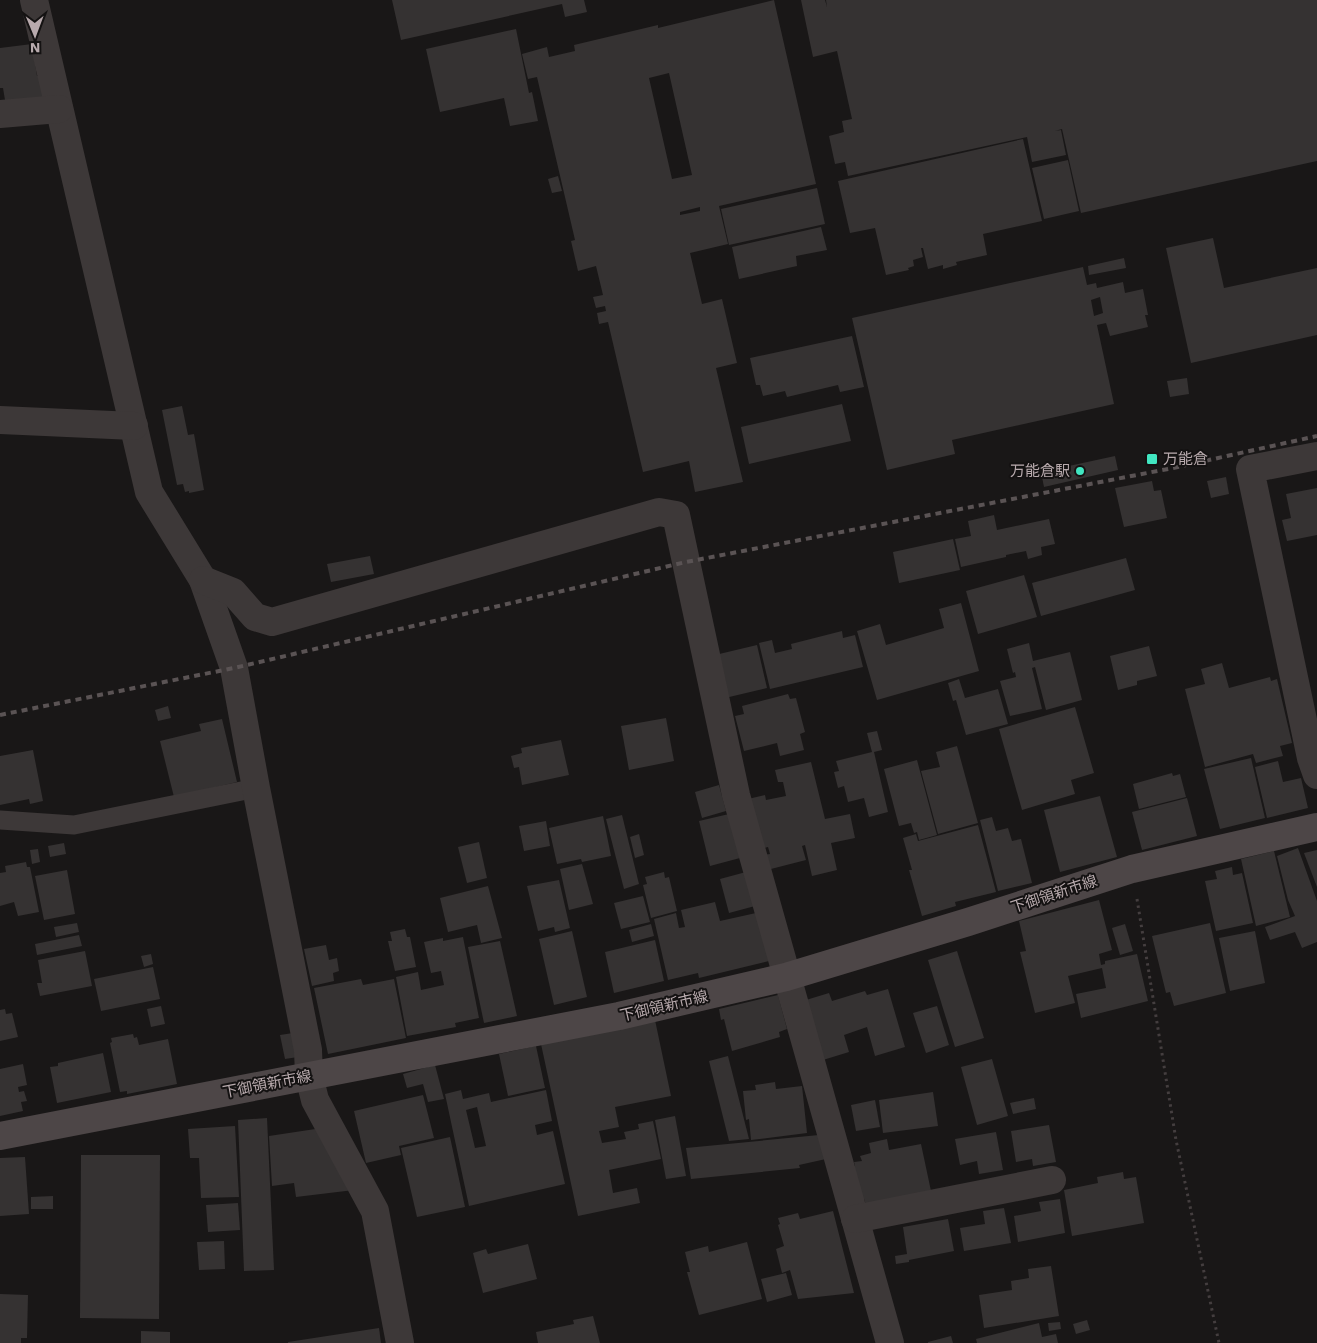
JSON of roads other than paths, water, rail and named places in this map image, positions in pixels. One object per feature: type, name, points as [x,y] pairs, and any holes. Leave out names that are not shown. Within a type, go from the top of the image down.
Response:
[{"type":"main road","name":"下御領新市線","points":[[0,1136],[619,1016],[786,977],[968,922],[1132,868],[1317,827]]},
{"type":"street","points":[[34,0],[149,492],[203,580],[234,668],[308,1050],[309,1076],[315,1100],[375,1211],[400,1343]]},
{"type":"street","points":[[0,114],[59,109]]},
{"type":"street","points":[[0,420],[134,426]]},
{"type":"street","points":[[1317,456],[1250,469],[1311,758],[1317,775]]},
{"type":"street","points":[[203,580],[233,592],[255,617],[272,622],[659,512],[676,515],[736,795],[890,1343]]},
{"type":"street","points":[[855,1219],[1052,1180]]},
{"type":"lane","points":[[0,820],[74,825],[256,788]]},
{"type":"railway","points":[[0,715],[234,668],[686,562],[1173,468],[1317,436]]},
{"type":"place","name":"万能倉","points":[[1152,459]]},
{"type":"place","name":"万能倉駅","points":[[1080,471]]}]
